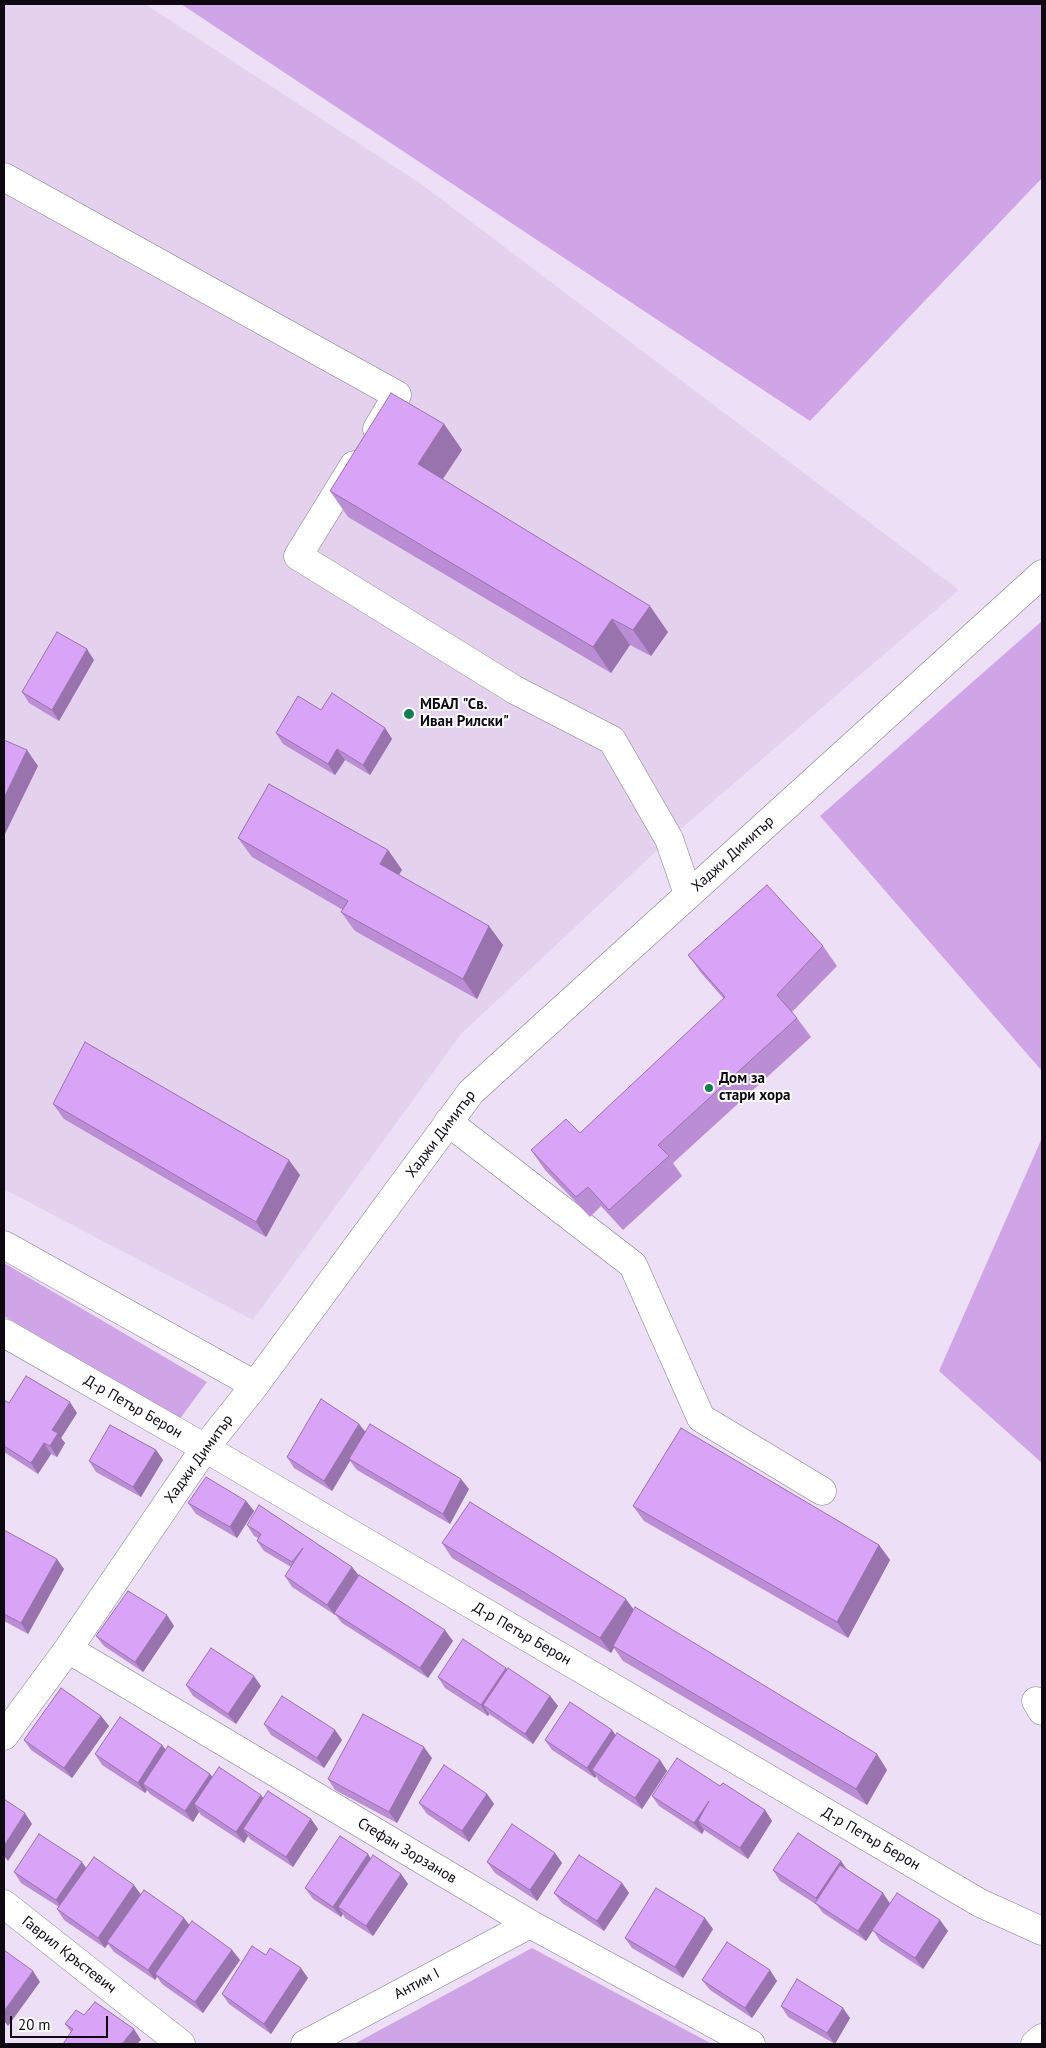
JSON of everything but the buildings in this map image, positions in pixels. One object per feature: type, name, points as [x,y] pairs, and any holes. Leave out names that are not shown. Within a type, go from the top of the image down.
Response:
[{"type":"street","points":[[4,177],[397,395],[298,556],[515,690],[612,740],[669,839],[688,894]]},
{"type":"street","name":"Хаджи Димитър","points":[[4,1736],[68,1649],[205,1448],[255,1385],[471,1092],[1042,574]]},
{"type":"street","points":[[448,1122],[633,1265],[701,1418],[822,1491]]},
{"type":"street","points":[[4,1246],[255,1385]]},
{"type":"street","name":"Д-р Петър Берон","points":[[4,1333],[205,1448],[980,1903],[1042,1931]]},
{"type":"street","name":"Стефан Зорзанов","points":[[68,1649],[530,1924],[751,2044]]},
{"type":"street","name":"Гаврил Кръстевич","points":[[4,1904],[181,2044]]},
{"type":"street","name":"Антим I","points":[[305,2044],[530,1924]]},
{"type":"street","points":[[1035,2044],[1042,2038]]},
{"type":"shaded area","name":"МБАЛ \"Св. Иван Рилски\"","points":[[4,4],[145,4],[421,184],[959,590],[669,839],[461,1034],[253,1320],[4,1189]]},
{"type":"shaded area","points":[[181,4],[1042,4],[1042,178],[810,421]]},
{"type":"shaded area","points":[[1042,621],[1042,1071],[820,816]]},
{"type":"shaded area","points":[[1042,1138],[1042,1463],[939,1371]]},
{"type":"shaded area","points":[[4,1263],[207,1382],[179,1420],[4,1316]]},
{"type":"shaded area","points":[[532,1948],[712,2044],[354,2044]]},
{"type":"place","name":"МБАЛ \"Св. Иван Рилски\"","points":[[409,714]]},
{"type":"place","name":"Дом за стари хора","points":[[709,1088]]}]
